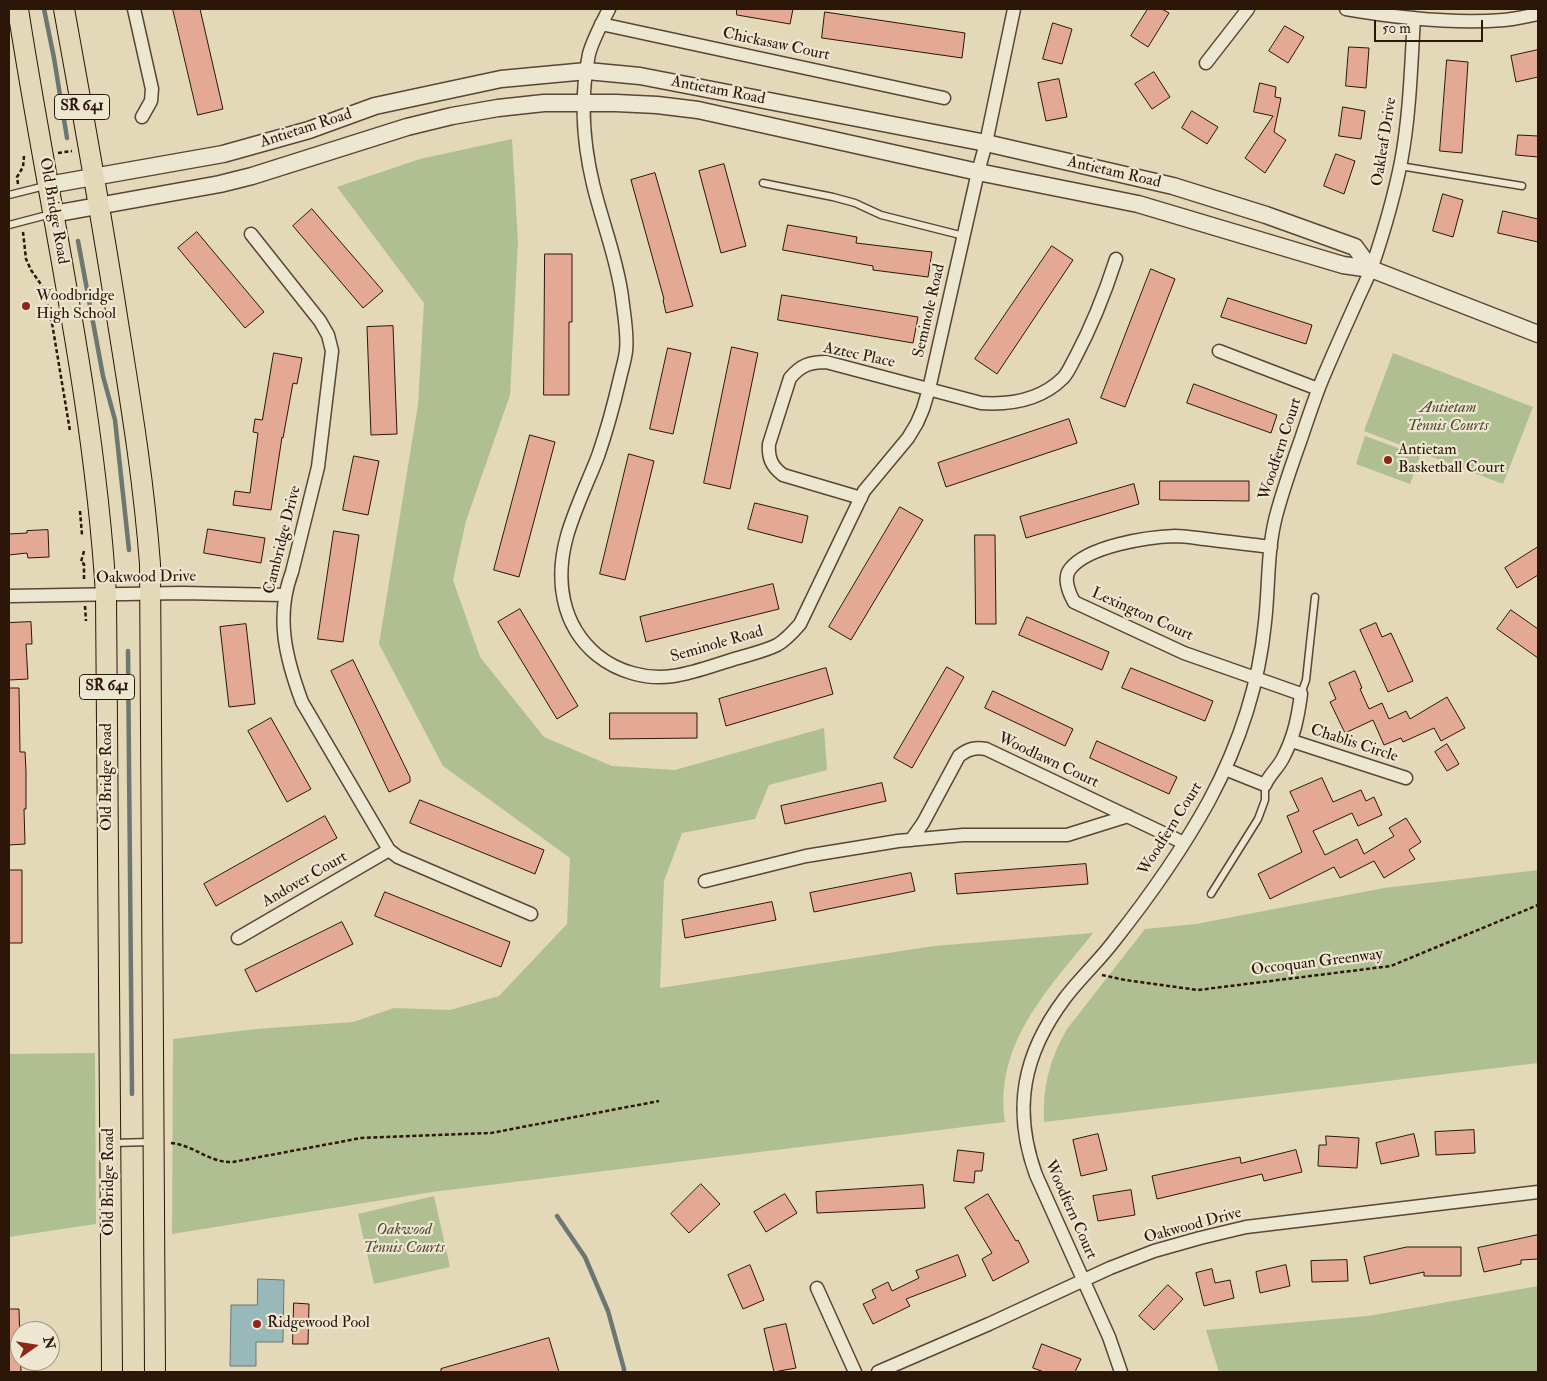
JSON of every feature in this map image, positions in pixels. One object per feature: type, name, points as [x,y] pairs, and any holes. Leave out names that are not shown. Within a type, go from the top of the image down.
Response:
[{"type":"main road","name":"Old Bridge Road","points":[[18,9],[91,436],[102,530],[106,594],[112,1372]]},
{"type":"main road","name":"SR 641","points":[[64,9],[100,206],[145,501],[151,593],[156,1372]]},
{"type":"street","points":[[134,9],[152,89],[151,101],[142,117]]},
{"type":"street","name":"Seminole Road","points":[[609,9],[589,53],[583,103],[587,152],[593,185],[614,254],[620,284],[625,321],[626,351],[609,420],[567,535],[562,558],[562,581],[564,604],[569,620],[579,636],[603,659],[633,674],[652,677],[670,677],[685,674],[778,644],[790,636],[800,624],[864,491],[918,423],[929,389],[986,143],[1014,9]]},
{"type":"street","points":[[1206,63],[1248,9]]},
{"type":"street","points":[[1346,9],[1414,18],[1470,21],[1505,20],[1538,14]]},
{"type":"street","name":"Oakleaf Drive","points":[[1371,269],[1389,212],[1400,166],[1407,116],[1414,18]]},
{"type":"street","name":"Chickasaw Court","points":[[601,24],[944,98]]},
{"type":"street","name":"Antietam Road","points":[[48,185],[223,154],[309,130],[384,104],[501,79],[587,71],[640,76],[986,143],[1173,186],[1266,215],[1355,247],[1371,269]]},
{"type":"street","name":"Antietam Road","points":[[53,214],[220,184],[252,176],[407,127],[452,116],[544,103],[657,105],[698,110],[978,172],[1144,206],[1343,265],[1371,269],[1538,334]]},
{"type":"street","name":"Cambridge Drive","points":[[252,234],[320,321],[328,335],[332,351],[318,467],[292,572],[284,596],[282,613],[285,645],[292,677],[302,702],[389,850],[398,857],[531,914]]},
{"type":"street","name":"Aztec Place","points":[[861,498],[782,474],[776,470],[771,462],[768,453],[769,444],[790,378],[797,370],[804,365],[814,362],[826,362],[981,402],[999,404],[1017,402],[1034,397],[1051,388],[1065,377],[1096,316],[1116,259]]},
{"type":"street","name":"Woodfern Court","points":[[1122,1372],[1109,1337],[1029,1157],[1024,1133],[1025,1085],[1032,1056],[1044,1030],[1066,996],[1089,972],[1150,894],[1184,843],[1226,769],[1248,712],[1256,678],[1266,620],[1270,547],[1285,486],[1318,389],[1371,269]]},
{"type":"street","points":[[1219,351],[1318,389]]},
{"type":"street","name":"Lexington Court","points":[[1256,678],[1184,653],[1074,602],[1069,592],[1067,581],[1069,570],[1084,557],[1122,544],[1152,538],[1177,536],[1270,547]]},
{"type":"street","name":"Oakwood Drive","points":[[9,596],[151,593],[284,596]]},
{"type":"street","points":[[1256,678],[1301,694]]},
{"type":"street","name":"Chablis Circle","points":[[1266,785],[1282,761],[1292,741],[1301,694]]},
{"type":"street","name":"Chablis Circle","points":[[1292,741],[1406,778]]},
{"type":"street","name":"Woodlawn Court","points":[[911,840],[923,823],[959,756],[967,750],[977,748],[986,749],[1184,843]]},
{"type":"street","points":[[1226,769],[1266,785]]},
{"type":"street","points":[[705,881],[806,856],[911,840],[963,835],[1066,834],[1090,829],[1128,816]]},
{"type":"street","name":"Andover Court","points":[[238,938],[389,850]]},
{"type":"street","name":"Oakwood Drive","points":[[878,1372],[989,1324],[1083,1280],[1154,1251],[1200,1238],[1246,1227],[1538,1192]]},
{"type":"street","points":[[817,1288],[855,1372]]},
{"type":"lane","points":[[1400,166],[1522,186]]},
{"type":"lane","points":[[763,183],[833,197],[855,203],[882,215],[964,236]]},
{"type":"lane","points":[[9,194],[48,185]]},
{"type":"lane","points":[[9,224],[53,214]]},
{"type":"lane","points":[[1301,694],[1306,680],[1315,597]]},
{"type":"lane","points":[[1211,894],[1258,819],[1265,800],[1266,785]]},
{"type":"lane","points":[[110,1143],[154,1142]]},
{"type":"path","points":[[18,179],[17,176],[24,162],[24,150]]},
{"type":"path","points":[[61,152],[76,150]]},
{"type":"path","points":[[23,233],[26,259],[42,286],[51,317],[71,436]]},
{"type":"path","points":[[80,505],[83,540]]},
{"type":"path","points":[[84,549],[81,562],[84,564]]},
{"type":"path","name":"Occoquan Greenway","points":[[1089,972],[1125,980],[1198,990],[1391,966],[1538,905]]},
{"type":"path","points":[[154,1142],[183,1144],[217,1162],[233,1162],[361,1138],[491,1133],[659,1101]]},
{"type":"green space","points":[[512,139],[518,242],[510,395],[466,521],[453,580],[480,657],[544,737],[612,766],[675,770],[824,728],[827,770],[769,785],[755,819],[682,833],[664,881],[660,988],[934,946],[1093,933],[1042,997],[1016,1043],[1008,1067],[1004,1094],[1005,1122],[432,1192],[172,1234],[173,1039],[256,1029],[353,1022],[394,1008],[450,1010],[499,996],[567,924],[570,858],[443,766],[379,644],[418,405],[424,303],[337,187],[420,159]]},
{"type":"green space","name":"Antietam Tennis Courts","points":[[1393,353],[1533,407],[1503,484],[1364,431]]},
{"type":"green space","name":"Antietam Basketball Court","points":[[1365,436],[1420,456],[1410,484],[1356,464]]},
{"type":"green space","points":[[1538,870],[1538,1063],[1044,1122],[1044,1097],[1048,1074],[1061,1040],[1067,1029],[1145,929],[1196,924],[1384,888]]},
{"type":"green space","points":[[95,1053],[96,1224],[9,1237],[9,1054]]},
{"type":"green space","name":"Oakwood Tennis Courts","points":[[434,1196],[450,1267],[374,1284],[358,1214]]},
{"type":"green space","points":[[1538,1286],[1538,1372],[1219,1372],[1206,1330],[1368,1316]]},
{"type":"water","name":"Ridgewood Pool","points":[[258,1279],[284,1280],[283,1342],[256,1342],[256,1366],[230,1366],[231,1305],[257,1305]]},
{"type":"building","points":[[173,9],[200,9],[223,109],[198,115]]},
{"type":"building","points":[[737,9],[793,9],[790,24],[737,15]]},
{"type":"building","points":[[1148,9],[1162,9],[1169,13],[1148,47],[1131,36]]},
{"type":"building","points":[[825,12],[965,33],[962,58],[822,38]]},
{"type":"building","points":[[1053,23],[1072,29],[1062,64],[1043,59]]},
{"type":"building","points":[[1285,26],[1304,37],[1288,63],[1269,51]]},
{"type":"building","points":[[1349,47],[1369,48],[1366,88],[1346,86]]},
{"type":"building","points":[[1538,50],[1538,77],[1516,82],[1511,56]]},
{"type":"building","points":[[1447,60],[1468,62],[1462,153],[1440,151]]},
{"type":"building","points":[[1154,72],[1170,97],[1152,109],[1135,84]]},
{"type":"building","points":[[1059,79],[1067,117],[1046,121],[1038,83]]},
{"type":"building","points":[[1260,83],[1276,87],[1275,97],[1281,98],[1274,132],[1286,140],[1265,173],[1245,158],[1273,116],[1254,112]]},
{"type":"building","points":[[1343,107],[1365,111],[1361,139],[1339,136]]},
{"type":"building","points":[[1192,111],[1218,127],[1207,144],[1182,128]]},
{"type":"building","points":[[1518,135],[1538,136],[1538,157],[1516,155]]},
{"type":"building","points":[[1336,154],[1355,161],[1344,194],[1324,186]]},
{"type":"building","points":[[724,164],[746,246],[721,253],[699,171]]},
{"type":"building","points":[[655,173],[693,306],[666,313],[664,299],[631,180]]},
{"type":"building","points":[[1443,194],[1463,200],[1453,237],[1433,231]]},
{"type":"building","points":[[312,209],[383,291],[363,308],[293,226]]},
{"type":"building","points":[[1503,211],[1538,219],[1538,242],[1498,233]]},
{"type":"building","points":[[788,225],[857,237],[856,243],[932,252],[928,277],[873,270],[873,266],[783,250]]},
{"type":"building","points":[[197,232],[264,312],[245,328],[178,248]]},
{"type":"building","points":[[1052,246],[1073,260],[997,374],[975,359]]},
{"type":"building","points":[[545,254],[572,254],[572,322],[569,322],[569,395],[544,395]]},
{"type":"building","points":[[1151,269],[1175,279],[1125,407],[1101,398]]},
{"type":"building","points":[[782,295],[918,317],[913,343],[778,320]]},
{"type":"building","points":[[1228,298],[1312,325],[1306,344],[1221,317]]},
{"type":"building","points":[[393,326],[397,434],[371,435],[367,327]]},
{"type":"building","points":[[732,347],[758,353],[730,489],[704,483]]},
{"type":"building","points":[[668,348],[691,353],[673,434],[650,429]]},
{"type":"building","points":[[274,353],[302,358],[297,384],[293,383],[282,437],[271,510],[233,505],[235,491],[250,493],[258,433],[253,432],[255,419],[262,420]]},
{"type":"building","points":[[1194,384],[1277,415],[1271,433],[1187,403]]},
{"type":"building","points":[[1069,419],[1077,443],[946,487],[938,463]]},
{"type":"building","points":[[530,435],[555,442],[519,577],[494,570]]},
{"type":"building","points":[[629,454],[654,461],[625,580],[600,574]]},
{"type":"building","points":[[354,456],[379,461],[368,515],[343,510]]},
{"type":"building","points":[[1160,481],[1249,481],[1249,501],[1160,500]]},
{"type":"building","points":[[1134,484],[1139,504],[1026,538],[1020,517]]},
{"type":"building","points":[[755,503],[808,516],[802,543],[748,529]]},
{"type":"building","points":[[900,507],[923,520],[851,640],[829,627]]},
{"type":"building","points":[[208,529],[265,538],[261,563],[204,553]]},
{"type":"building","points":[[48,530],[49,557],[28,558],[27,553],[9,555],[9,534]]},
{"type":"building","points":[[334,531],[359,535],[343,642],[318,639]]},
{"type":"building","points":[[975,535],[995,535],[996,624],[976,624]]},
{"type":"building","points":[[1538,547],[1538,575],[1517,588],[1505,568]]},
{"type":"building","points":[[773,584],[779,609],[646,642],[640,617]]},
{"type":"building","points":[[520,609],[578,706],[557,719],[498,622]]},
{"type":"building","points":[[1511,610],[1538,629],[1538,658],[1497,629]]},
{"type":"building","points":[[1027,617],[1109,652],[1102,670],[1019,635]]},
{"type":"building","points":[[31,622],[32,644],[26,644],[28,679],[9,680],[9,623]]},
{"type":"building","points":[[1376,623],[1382,637],[1391,633],[1413,681],[1388,692],[1360,630]]},
{"type":"building","points":[[246,624],[255,704],[229,707],[220,627]]},
{"type":"building","points":[[353,660],[410,777],[410,782],[389,792],[331,671]]},
{"type":"building","points":[[947,667],[964,677],[912,768],[894,758]]},
{"type":"building","points":[[826,668],[833,694],[726,726],[719,699]]},
{"type":"building","points":[[1131,668],[1213,701],[1205,721],[1122,688]]},
{"type":"building","points":[[1355,671],[1362,688],[1360,689],[1369,709],[1382,703],[1389,719],[1406,711],[1410,719],[1447,697],[1465,728],[1441,741],[1434,728],[1403,742],[1401,738],[1384,745],[1373,720],[1345,733],[1330,702],[1336,699],[1329,683]]},
{"type":"building","points":[[9,688],[19,688],[20,752],[25,752],[26,809],[24,809],[25,844],[9,845]]},
{"type":"building","points":[[993,691],[1073,729],[1065,746],[985,708]]},
{"type":"building","points":[[610,713],[697,713],[697,738],[610,739]]},
{"type":"building","points":[[271,718],[311,789],[287,802],[248,731]]},
{"type":"building","points":[[1097,741],[1177,777],[1169,794],[1090,758]]},
{"type":"building","points":[[1447,744],[1459,764],[1447,771],[1435,752]]},
{"type":"building","points":[[1322,778],[1333,802],[1361,790],[1366,801],[1374,797],[1382,815],[1358,826],[1352,813],[1313,831],[1325,855],[1357,839],[1364,854],[1394,836],[1389,828],[1406,818],[1421,842],[1409,850],[1415,859],[1384,878],[1374,861],[1340,878],[1334,867],[1270,899],[1258,874],[1302,852],[1287,816],[1299,811],[1290,792]]},
{"type":"building","points":[[882,783],[886,801],[785,824],[781,806]]},
{"type":"building","points":[[420,800],[544,850],[535,874],[410,823]]},
{"type":"building","points":[[325,816],[337,838],[216,906],[204,884]]},
{"type":"building","points":[[1086,864],[1088,884],[957,894],[955,874]]},
{"type":"building","points":[[9,870],[22,870],[22,943],[9,943]]},
{"type":"building","points":[[911,873],[915,891],[814,912],[810,893]]},
{"type":"building","points":[[385,892],[510,942],[501,967],[375,916]]},
{"type":"building","points":[[772,902],[776,920],[685,938],[682,920]]},
{"type":"building","points":[[342,922],[353,944],[256,992],[245,970]]},
{"type":"building","points":[[1474,1130],[1475,1153],[1436,1155],[1435,1132]]},
{"type":"building","points":[[1098,1134],[1107,1170],[1081,1176],[1073,1140]]},
{"type":"building","points":[[1414,1134],[1419,1156],[1381,1164],[1376,1143]]},
{"type":"building","points":[[1326,1136],[1359,1138],[1357,1168],[1318,1166],[1319,1145],[1326,1145]]},
{"type":"building","points":[[958,1150],[984,1153],[982,1171],[975,1171],[974,1183],[954,1181]]},
{"type":"building","points":[[1296,1150],[1302,1172],[1264,1181],[1262,1174],[1157,1199],[1152,1176],[1240,1157],[1241,1163]]},
{"type":"building","points":[[701,1184],[720,1204],[689,1233],[671,1214]]},
{"type":"building","points":[[923,1185],[925,1208],[817,1213],[816,1192]]},
{"type":"building","points":[[1131,1190],[1135,1215],[1098,1221],[1093,1196]]},
{"type":"building","points":[[785,1194],[797,1213],[766,1232],[754,1212]]},
{"type":"building","points":[[988,1194],[1016,1241],[1018,1240],[1029,1262],[993,1281],[982,1259],[992,1253],[965,1208]]},
{"type":"building","points":[[1538,1235],[1538,1259],[1521,1260],[1521,1264],[1484,1272],[1478,1248]]},
{"type":"building","points":[[1407,1247],[1461,1247],[1461,1276],[1424,1276],[1424,1272],[1370,1284],[1364,1257]]},
{"type":"building","points":[[958,1255],[966,1276],[906,1299],[910,1306],[873,1324],[863,1304],[876,1298],[872,1290],[888,1282],[892,1291],[919,1278],[916,1271]]},
{"type":"building","points":[[1347,1260],[1348,1281],[1312,1282],[1311,1261]]},
{"type":"building","points":[[750,1265],[764,1300],[743,1309],[728,1275]]},
{"type":"building","points":[[1286,1265],[1290,1286],[1260,1293],[1256,1272]]},
{"type":"building","points":[[1212,1269],[1215,1283],[1230,1280],[1234,1298],[1204,1306],[1196,1273]]},
{"type":"building","points":[[1168,1285],[1183,1299],[1154,1330],[1139,1316]]},
{"type":"building","points":[[294,1303],[309,1304],[308,1344],[293,1344]]},
{"type":"building","points":[[9,1309],[19,1309],[19,1321],[10,1321],[10,1371],[21,1372],[9,1372]]},
{"type":"building","points":[[786,1324],[796,1368],[774,1372],[764,1329]]},
{"type":"building","points":[[549,1338],[559,1372],[441,1372],[441,1369]]},
{"type":"building","points":[[1042,1344],[1081,1359],[1075,1372],[1044,1372],[1033,1368]]},
{"type":"waterway","points":[[44,9],[67,138]]},
{"type":"waterway","points":[[78,241],[103,376],[115,420],[129,550]]},
{"type":"waterway","points":[[128,651],[132,1094]]},
{"type":"waterway","points":[[557,1216],[585,1257],[608,1311],[624,1372]]},
{"type":"place","name":"Woodbridge High School","points":[[26,306]]},
{"type":"place","name":"Antietam Basketball Court","points":[[1388,460]]},
{"type":"place","name":"Ridgewood Pool","points":[[257,1324]]}]
